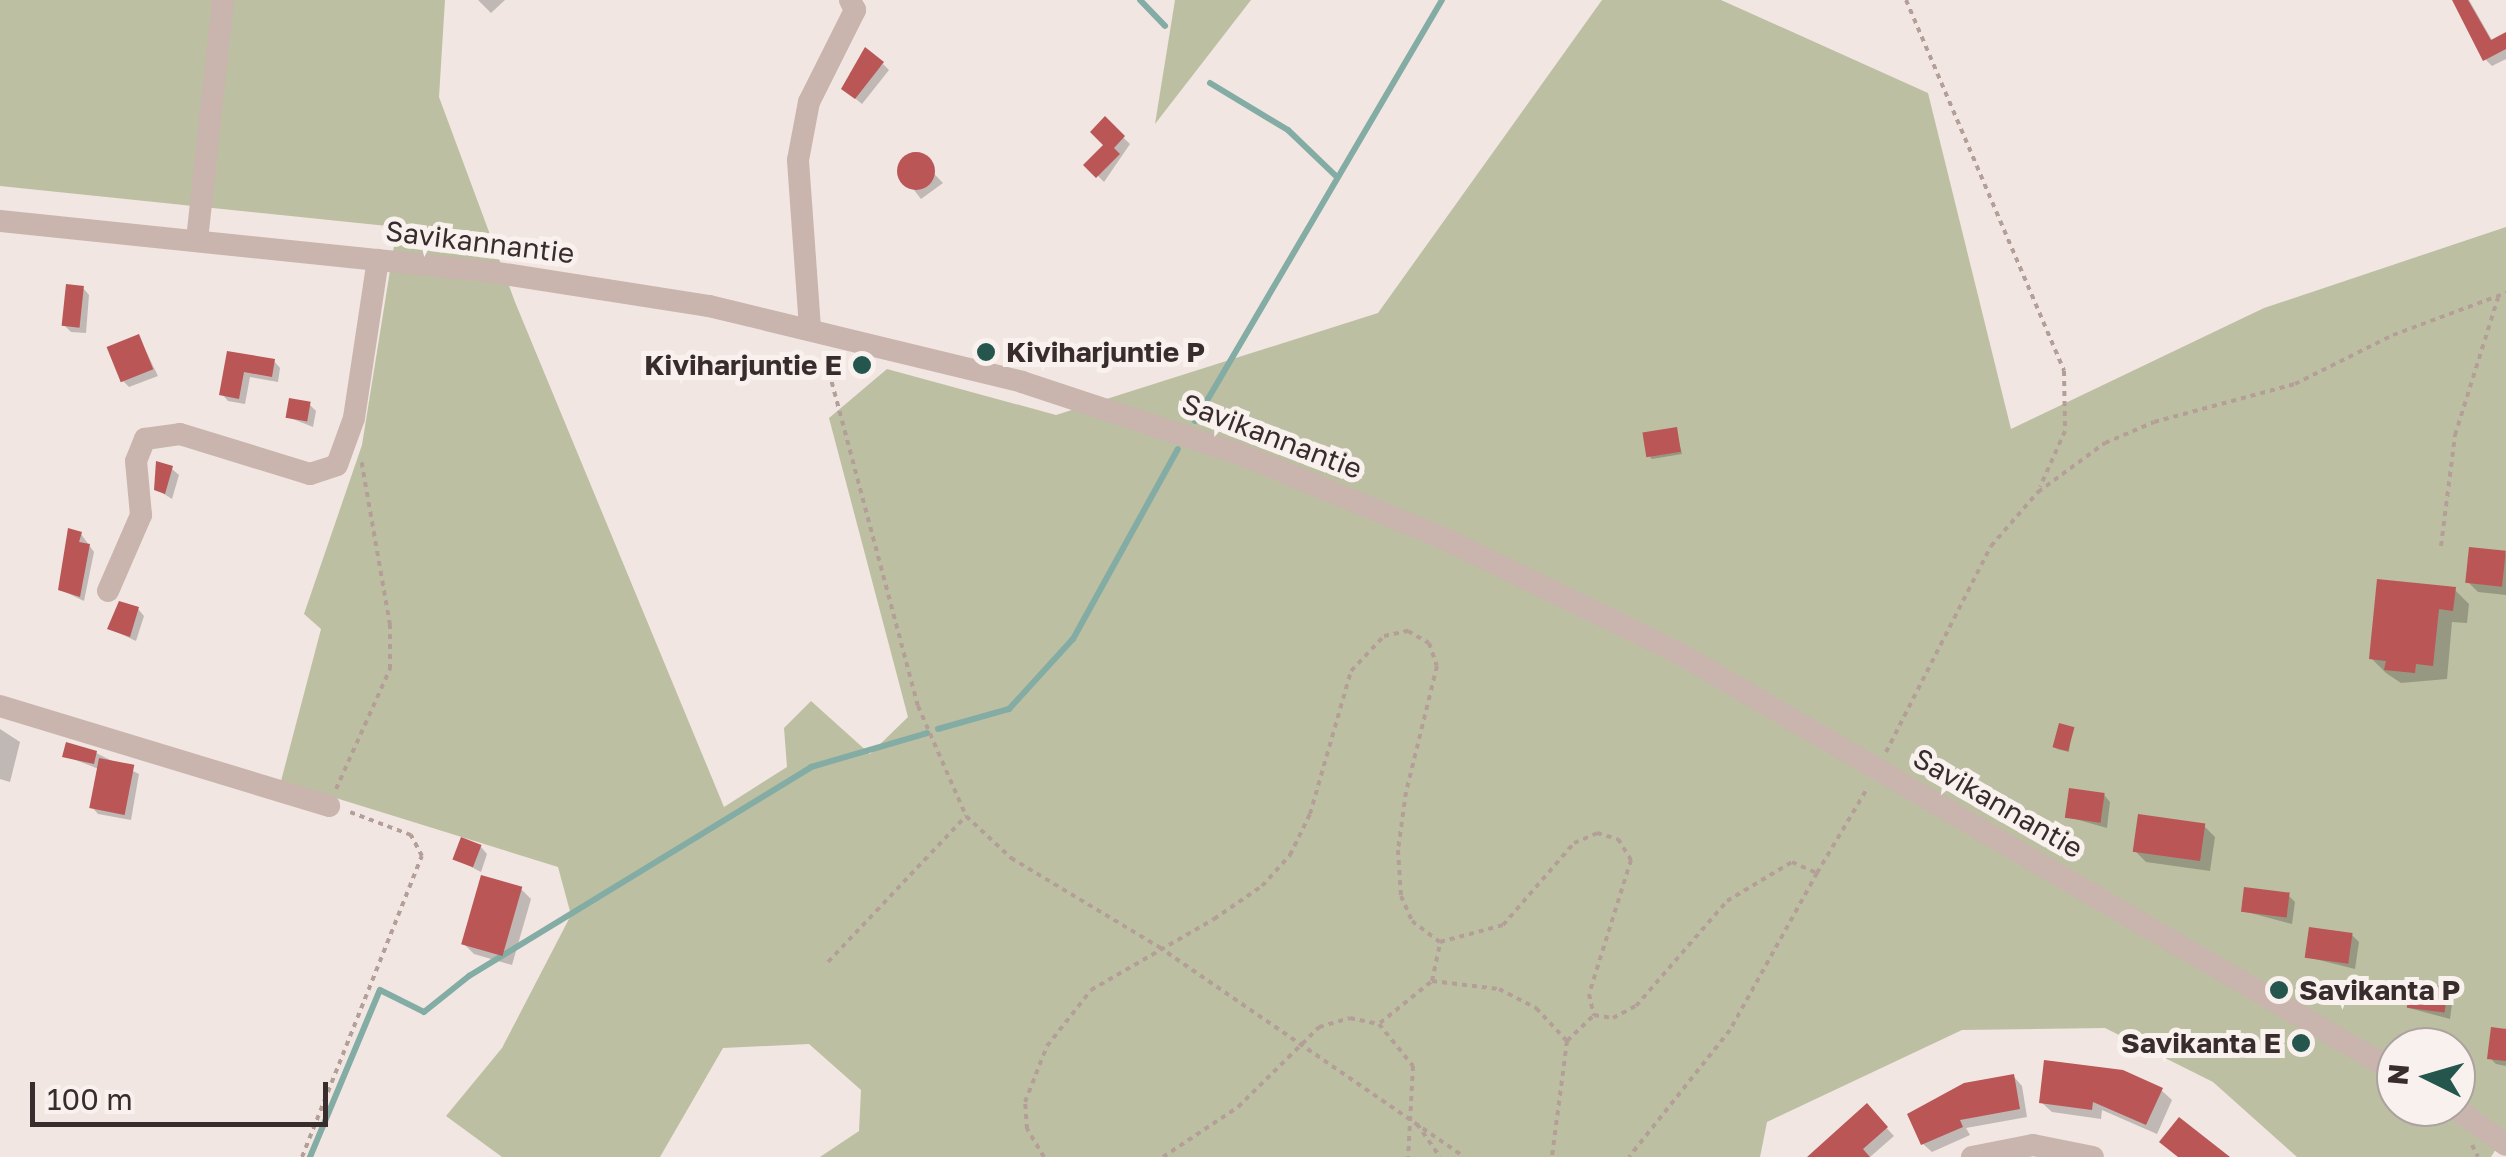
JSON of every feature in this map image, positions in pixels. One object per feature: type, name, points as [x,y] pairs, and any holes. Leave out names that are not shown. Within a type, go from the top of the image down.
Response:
[{"type":"street","points":[[196,240],[223,0]]},
{"type":"street","points":[[814,329],[798,160],[809,102],[854,10],[850,0]]},
{"type":"street","name":"Savikannantie","points":[[0,221],[600,287],[814,329],[1022,382],[1343,494],[1659,643],[2376,1060]]},
{"type":"street","points":[[108,591],[141,514],[136,461],[145,439],[180,434],[310,474],[337,465],[354,418],[378,260]]},
{"type":"street","points":[[0,706],[329,806]]},
{"type":"street","points":[[2476,1123],[2506,1145]]},
{"type":"street","points":[[1972,1157],[2033,1145],[2093,1157]]},
{"type":"path","points":[[1906,0],[2064,371],[2065,432],[2038,492]]},
{"type":"path","points":[[1629,1157],[1730,1030],[1879,768],[1991,546],[2038,492],[2105,443],[2154,422],[2294,384],[2393,335],[2506,293]]},
{"type":"path","points":[[2441,546],[2454,435],[2498,298]]},
{"type":"path","points":[[814,329],[918,706],[966,816],[1011,858],[1159,948],[1464,1157]]},
{"type":"path","points":[[302,1157],[422,856],[418,841],[398,827],[329,806],[390,669],[390,625],[361,456]]},
{"type":"path","points":[[1044,1157],[1027,1128],[1025,1102],[1046,1046],[1091,990],[1262,886],[1290,855],[1310,814],[1350,671],[1384,636],[1408,631],[1430,643],[1438,666],[1406,792],[1398,850],[1402,896],[1412,921],[1440,942]]},
{"type":"path","points":[[828,962],[966,816]]},
{"type":"path","points":[[1440,942],[1503,925],[1574,843],[1597,833],[1618,839],[1631,860],[1590,994],[1594,1015]]},
{"type":"path","points":[[1594,1015],[1613,1018],[1636,1006],[1727,901],[1792,862],[1817,873]]},
{"type":"path","points":[[1379,1024],[1432,981],[1440,942]]},
{"type":"path","points":[[1432,981],[1498,988],[1536,1008],[1567,1041]]},
{"type":"path","points":[[1552,1157],[1567,1041],[1594,1015]]},
{"type":"path","points":[[1163,1157],[1238,1107],[1319,1027],[1350,1018],[1379,1024],[1403,1046],[1413,1066],[1414,1122],[1408,1157]]},
{"type":"path","points":[[1414,1122],[1440,1157]]},
{"type":"path","points":[[1639,1144],[1641,1157]]},
{"type":"green space","points":[[0,0],[445,0],[439,97],[515,302],[724,807],[787,767],[784,728],[811,701],[870,754],[908,717],[829,418],[887,369],[1056,415],[1378,313],[1602,0],[1721,0],[1928,93],[2011,429],[2264,308],[2506,227],[2506,1133],[2491,1157],[2297,1157],[2213,1082],[2105,1028],[1962,1030],[1767,1122],[1760,1157],[820,1157],[859,1131],[861,1090],[809,1044],[723,1048],[660,1157],[502,1157],[446,1116],[502,1048],[571,915],[558,867],[281,781],[321,629],[304,614],[362,445],[397,227],[0,186]]},
{"type":"green space","points":[[1175,0],[1251,0],[1155,124]]},
{"type":"building","points":[[2452,0],[2468,0],[2491,40],[2506,32],[2506,49],[2483,61]]},
{"type":"building","points":[[865,47],[884,62],[855,99],[841,89]]},
{"type":"building","points":[[1105,116],[1125,136],[1114,148],[1120,154],[1096,178],[1083,165],[1103,145],[1090,132]]},
{"type":"building","points":[[916,152],[929,158],[935,171],[929,184],[916,190],[903,184],[897,171],[903,158]]},
{"type":"building","points":[[66,284],[84,286],[80,328],[62,326]]},
{"type":"building","points":[[139,334],[153,369],[121,382],[107,347]]},
{"type":"building","points":[[227,351],[275,359],[272,377],[244,372],[239,399],[219,395]]},
{"type":"building","points":[[289,398],[311,402],[307,422],[286,418]]},
{"type":"building","points":[[1677,427],[1681,452],[1646,457],[1642,432]]},
{"type":"building","points":[[156,461],[173,466],[165,494],[154,490]]},
{"type":"building","points":[[68,528],[82,532],[79,542],[90,544],[80,597],[58,590]]},
{"type":"building","points":[[2469,547],[2506,551],[2502,587],[2465,583]]},
{"type":"building","points":[[2377,579],[2456,587],[2453,611],[2439,609],[2433,666],[2416,664],[2415,673],[2384,670],[2386,661],[2369,659]]},
{"type":"building","points":[[119,601],[139,607],[130,637],[107,629]]},
{"type":"building","points":[[2059,723],[2074,727],[2068,751],[2053,747]]},
{"type":"building","points":[[66,742],[97,751],[94,764],[62,757]]},
{"type":"building","points":[[99,758],[134,765],[125,815],[89,808]]},
{"type":"building","points":[[2069,788],[2105,793],[2100,823],[2065,818]]},
{"type":"building","points":[[2138,814],[2205,823],[2200,861],[2133,852]]},
{"type":"building","points":[[461,837],[482,845],[473,867],[452,859]]},
{"type":"building","points":[[481,875],[522,887],[502,956],[461,944]]},
{"type":"building","points":[[2244,887],[2290,893],[2287,917],[2241,912]]},
{"type":"building","points":[[2309,927],[2353,933],[2348,964],[2305,958]]},
{"type":"building","points":[[2410,982],[2448,987],[2445,1012],[2407,1008]]},
{"type":"building","points":[[2491,1027],[2506,1029],[2506,1061],[2487,1059]]},
{"type":"building","points":[[2044,1060],[2123,1070],[2163,1088],[2146,1125],[2093,1102],[2092,1110],[2039,1103]]},
{"type":"building","points":[[2014,1074],[2020,1109],[1960,1120],[1963,1127],[1921,1145],[1907,1114],[1964,1083]]},
{"type":"building","points":[[1867,1103],[1888,1127],[1863,1149],[1870,1157],[1807,1157]]},
{"type":"building","points":[[2179,1117],[2230,1157],[2178,1157],[2159,1142]]},
{"type":"waterway","points":[[1140,0],[1165,26]]},
{"type":"waterway","points":[[1195,421],[1442,0]]},
{"type":"waterway","points":[[1210,83],[1288,130],[1337,177]]},
{"type":"waterway","points":[[938,729],[1009,709],[1073,639],[1178,449]]},
{"type":"waterway","points":[[310,1157],[380,990],[424,1012],[469,976],[811,767],[927,733]]},
{"type":"place","name":"Kiviharjuntie P","points":[[986,352]]},
{"type":"place","name":"Kiviharjuntie E","points":[[862,365]]},
{"type":"place","name":"Savikanta P","points":[[2279,990]]},
{"type":"place","name":"Savikanta E","points":[[2301,1043]]}]
